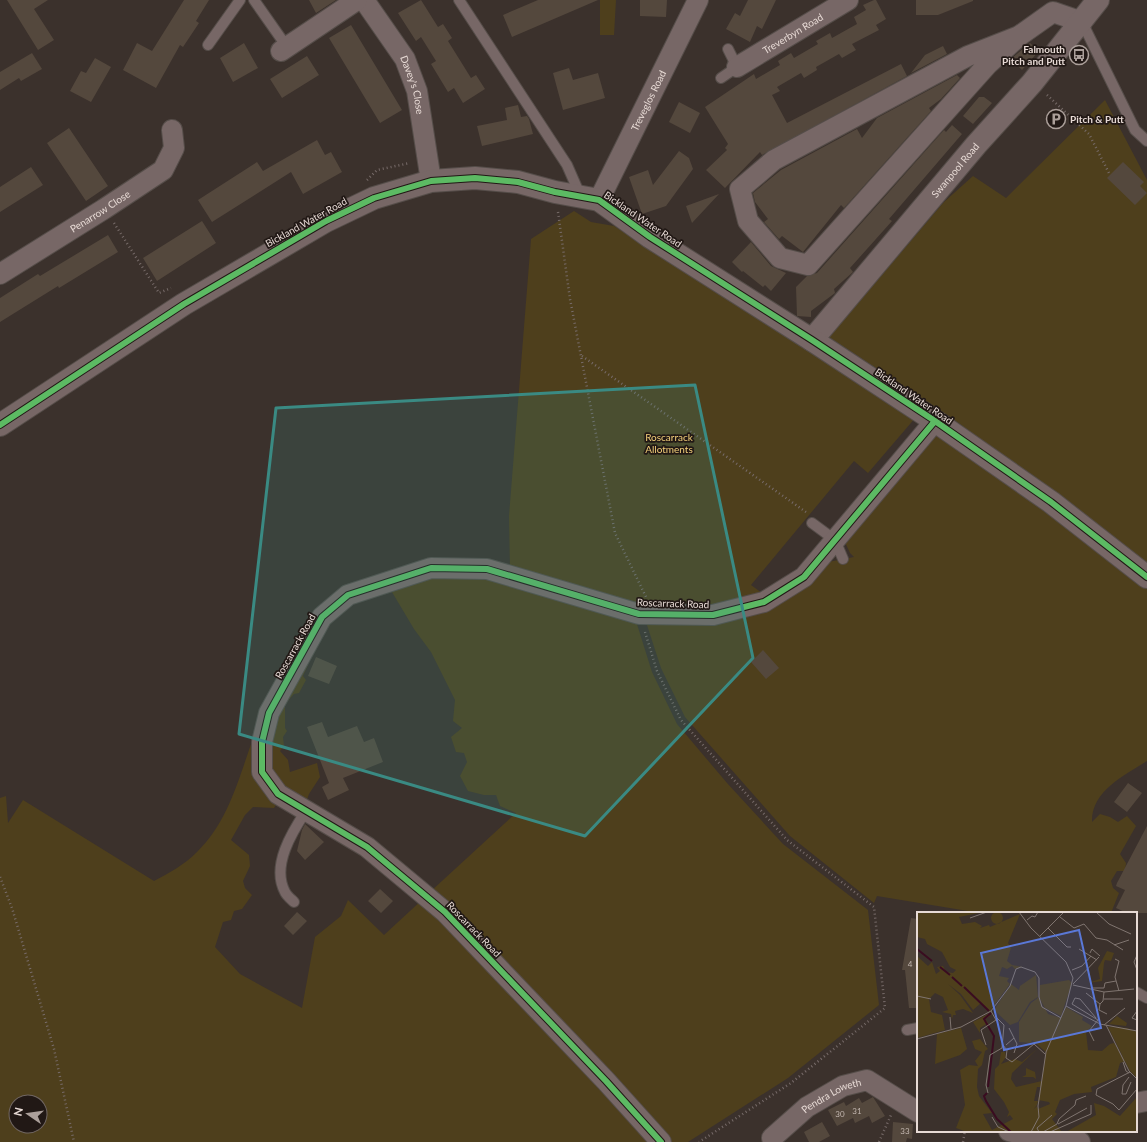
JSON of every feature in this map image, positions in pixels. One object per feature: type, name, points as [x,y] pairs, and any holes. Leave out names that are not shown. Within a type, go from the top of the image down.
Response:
[{"type":"street","points":[[284,49],[357,0]]},
{"type":"street","name":"Davey's Close","points":[[364,0],[405,60],[417,91],[431,181]]},
{"type":"street","name":"Treveglos Road","points":[[590,198],[698,0]]},
{"type":"street","name":"Treverbyn Road","points":[[738,67],[848,0]]},
{"type":"street","name":"Swanpool Road","points":[[812,340],[976,145],[1032,83],[1098,0]]},
{"type":"street","points":[[1018,36],[968,56],[774,160],[740,189],[748,220],[780,258],[808,265],[988,64],[1018,36],[1053,12],[1082,22]]},
{"type":"street","name":"Penarrow Close","points":[[0,274],[163,170],[174,148],[172,130]]},
{"type":"street","name":"Bickland Water Road","points":[[0,424],[184,304],[326,221],[374,198],[431,181],[475,178],[518,182],[555,192],[590,198],[812,340],[934,421],[1051,502],[1147,577]]},
{"type":"street","name":"Roscarrack Road","points":[[661,1142],[606,1080],[445,912],[367,847],[278,794],[262,772],[262,742],[269,713],[322,617],[348,595],[431,568],[487,569],[647,614],[713,615],[764,602],[804,577],[934,421]]},
{"type":"street","name":"Pendra Loweth","points":[[771,1141],[807,1107],[843,1086],[867,1080],[917,1111]]},
{"type":"street","points":[[1013,1132],[1021,1134],[1080,1138]]},
{"type":"lane","points":[[208,46],[240,0]]},
{"type":"lane","points":[[254,0],[284,49]]},
{"type":"lane","points":[[459,0],[590,198]]},
{"type":"lane","points":[[1082,22],[1135,130],[1147,141]]},
{"type":"lane","points":[[728,49],[738,67]]},
{"type":"lane","name":"Treverbyn Road","points":[[721,78],[738,67]]},
{"type":"lane","points":[[811,519],[835,540],[843,559]]},
{"type":"lane","points":[[294,902],[285,892],[282,878],[282,861],[287,841],[306,811]]},
{"type":"lane","points":[[1137,993],[1147,998]]},
{"type":"lane","points":[[907,1030],[917,1028]]},
{"type":"path","points":[[1032,83],[1089,134],[1110,175]]},
{"type":"path","points":[[555,192],[570,299],[615,533],[647,614],[657,671],[681,720],[787,840],[874,907],[885,1008],[791,1083],[699,1142]]},
{"type":"path","points":[[104,209],[159,293],[172,287]]},
{"type":"path","points":[[582,356],[811,519]]},
{"type":"path","points":[[0,877],[12,908],[54,1049],[74,1142]]},
{"type":"path","points":[[879,1142],[890,1119],[894,1098]]},
{"type":"path","points":[[963,1142],[965,1132]]},
{"type":"highlighted area","points":[[695,385],[753,658],[585,836],[239,734],[276,408]]},
{"type":"green space","points":[[600,0],[616,0],[614,35],[600,35]]},
{"type":"green space","points":[[1105,100],[1147,180],[1147,567],[952,418],[829,337],[944,202],[973,176],[1006,198]]},
{"type":"green space","name":"Roscarrack Allotments","points":[[574,211],[591,222],[614,226],[916,417],[868,473],[854,461],[751,585],[766,596],[714,608],[639,608],[510,571],[509,516],[531,239]]},
{"type":"green space","points":[[935,427],[1147,582],[1147,761],[1111,785],[1097,801],[1093,811],[1092,822],[1100,814],[1110,817],[1118,822],[1127,816],[1136,826],[1120,854],[1126,863],[1125,871],[1117,871],[1111,881],[1113,888],[1119,893],[1111,912],[974,912],[877,896],[874,903],[790,836],[685,717],[661,668],[645,619],[714,620],[828,562],[854,557],[850,553],[843,538]]},
{"type":"green space","points":[[433,572],[486,577],[636,621],[652,672],[677,724],[727,783],[783,844],[868,910],[879,1005],[788,1078],[688,1142],[669,1142],[430,892],[516,813],[500,806],[496,795],[484,795],[468,791],[460,776],[467,762],[464,753],[456,752],[451,737],[462,728],[453,721],[455,700],[431,652],[414,629],[389,587]]},
{"type":"green space","points":[[301,662],[308,665],[303,676],[306,680],[299,693],[294,694],[285,704],[285,728],[287,731],[283,737],[284,746],[280,751],[288,760],[290,772],[317,763],[320,777],[309,794],[305,805],[266,770],[266,742]]},
{"type":"green space","points":[[266,711],[258,741],[279,800],[274,808],[253,807],[245,815],[231,840],[249,855],[250,866],[243,881],[245,888],[252,895],[242,909],[234,911],[231,920],[223,922],[215,947],[240,974],[302,1008],[315,937],[341,916],[348,900],[384,935],[423,899],[650,1142],[0,1142],[0,798],[6,796],[8,823],[23,800],[154,881],[192,857],[216,829],[230,803],[253,738]]},
{"type":"building","points":[[7,0],[48,0],[34,9],[54,40],[38,50]]},
{"type":"building","points":[[184,0],[209,0],[196,21],[199,23],[183,47],[180,45],[156,88],[123,70],[137,43],[152,51]]},
{"type":"building","points":[[309,0],[336,0],[316,13]]},
{"type":"building","points":[[421,0],[438,27],[443,24],[452,38],[448,41],[471,78],[476,75],[485,89],[463,103],[454,88],[448,92],[431,64],[436,61],[421,37],[416,41],[398,13]]},
{"type":"building","points":[[538,0],[598,0],[512,37],[503,15]]},
{"type":"building","points":[[640,0],[667,0],[666,17],[640,16]]},
{"type":"building","points":[[748,0],[776,0],[762,29],[757,26],[750,42],[726,29],[735,13],[740,16]]},
{"type":"building","points":[[876,0],[886,19],[876,25],[879,30],[852,44],[856,50],[842,58],[839,54],[816,67],[817,70],[804,78],[801,73],[777,87],[780,91],[772,95],[787,123],[901,64],[907,76],[762,155],[760,152],[725,188],[706,170],[727,150],[725,148],[728,144],[705,107],[754,74],[756,79],[780,65],[778,61],[791,53],[794,58],[818,44],[816,41],[830,33],[832,38],[857,24],[854,17],[866,10],[863,5]]},
{"type":"building","points":[[916,0],[973,1],[938,15],[916,15]]},
{"type":"building","points":[[351,25],[402,110],[380,123],[329,38]]},
{"type":"building","points":[[244,43],[258,68],[233,82],[220,58]]},
{"type":"building","points":[[1030,43],[1039,51],[1022,70],[1011,59]]},
{"type":"building","points":[[943,46],[947,54],[911,73],[925,55]]},
{"type":"building","points":[[32,53],[42,69],[21,81],[19,78],[0,90],[0,72]]},
{"type":"building","points":[[307,56],[319,75],[282,98],[270,79]]},
{"type":"building","points":[[95,58],[111,67],[91,102],[70,91],[81,71],[86,73]]},
{"type":"building","points":[[569,68],[573,80],[598,73],[605,98],[563,110],[553,73]]},
{"type":"building","points":[[957,75],[960,78],[941,99],[929,108],[931,111],[844,208],[841,205],[803,252],[782,236],[779,239],[764,222],[768,219],[755,202],[753,193],[781,170],[857,129],[862,138],[877,118]]},
{"type":"building","points":[[979,97],[984,97],[992,103],[973,124],[963,116]]},
{"type":"building","points":[[679,102],[700,113],[690,133],[669,122]]},
{"type":"building","points":[[518,105],[521,117],[527,116],[529,119],[533,134],[482,146],[477,126],[507,120],[505,108]]},
{"type":"building","points":[[952,125],[962,134],[889,219],[892,221],[850,268],[853,272],[834,289],[835,293],[811,311],[811,317],[797,316],[796,287],[807,276],[817,273],[944,130],[946,132]]},
{"type":"building","points":[[69,128],[108,186],[86,201],[47,143]]},
{"type":"building","points":[[317,140],[325,155],[331,152],[342,172],[303,194],[291,172],[212,222],[198,200],[257,162],[263,171]]},
{"type":"building","points":[[679,151],[689,158],[693,169],[666,206],[642,214],[629,177],[648,170],[653,185]]},
{"type":"building","points":[[1123,162],[1144,182],[1140,186],[1147,193],[1135,205],[1107,178]]},
{"type":"building","points":[[31,167],[43,185],[0,212],[0,187]]},
{"type":"building","points":[[719,194],[692,223],[686,206]]},
{"type":"building","points":[[202,221],[216,243],[157,281],[143,258]]},
{"type":"building","points":[[108,235],[118,252],[59,288],[58,286],[0,322],[0,298],[38,274],[40,276]]},
{"type":"building","points":[[751,242],[771,266],[786,273],[771,291],[765,285],[763,287],[743,271],[742,272],[732,262]]},
{"type":"building","points":[[763,650],[779,668],[766,679],[751,662]]},
{"type":"building","points":[[316,657],[337,666],[329,684],[308,676]]},
{"type":"building","points":[[322,722],[328,737],[357,726],[364,742],[374,738],[383,762],[343,778],[349,790],[328,800],[322,787],[329,783],[307,727]]},
{"type":"building","points":[[1128,783],[1142,793],[1127,812],[1114,802]]},
{"type":"building","points":[[305,824],[324,842],[305,860],[297,851]]},
{"type":"building","points":[[1147,826],[1147,913],[1125,912],[1116,908],[1125,890],[1116,886]]},
{"type":"building","points":[[380,889],[393,901],[381,913],[368,901]]},
{"type":"building","points":[[297,912],[307,921],[293,935],[284,926]]},
{"type":"building","points":[[911,918],[917,919],[917,1008],[909,1008],[905,970],[902,970]]},
{"type":"building","points":[[873,1097],[885,1116],[872,1123],[869,1116],[855,1123],[853,1118],[837,1126],[828,1110],[844,1102],[846,1106],[859,1098],[862,1103]]},
{"type":"building","points":[[822,1122],[830,1136],[819,1142],[809,1142],[804,1132]]},
{"type":"building","points":[[893,1122],[913,1124],[912,1139],[907,1138],[906,1142],[892,1142]]},
{"type":"cycle path","points":[[0,425],[184,304],[326,221],[374,198],[431,181],[475,178],[518,182],[555,192],[599,200],[650,237],[812,340],[935,421],[1051,502],[1147,577]]},
{"type":"cycle path","points":[[661,1142],[606,1081],[445,912],[367,847],[278,794],[262,772],[262,742],[269,713],[322,617],[348,595],[431,568],[487,569],[639,614],[713,615],[764,602],[804,577],[935,421]]},
{"type":"place","name":"Falmouth Pitch and Putt","points":[[1079,55]]},
{"type":"place","name":"Pitch & Putt","points":[[1056,119]]}]
